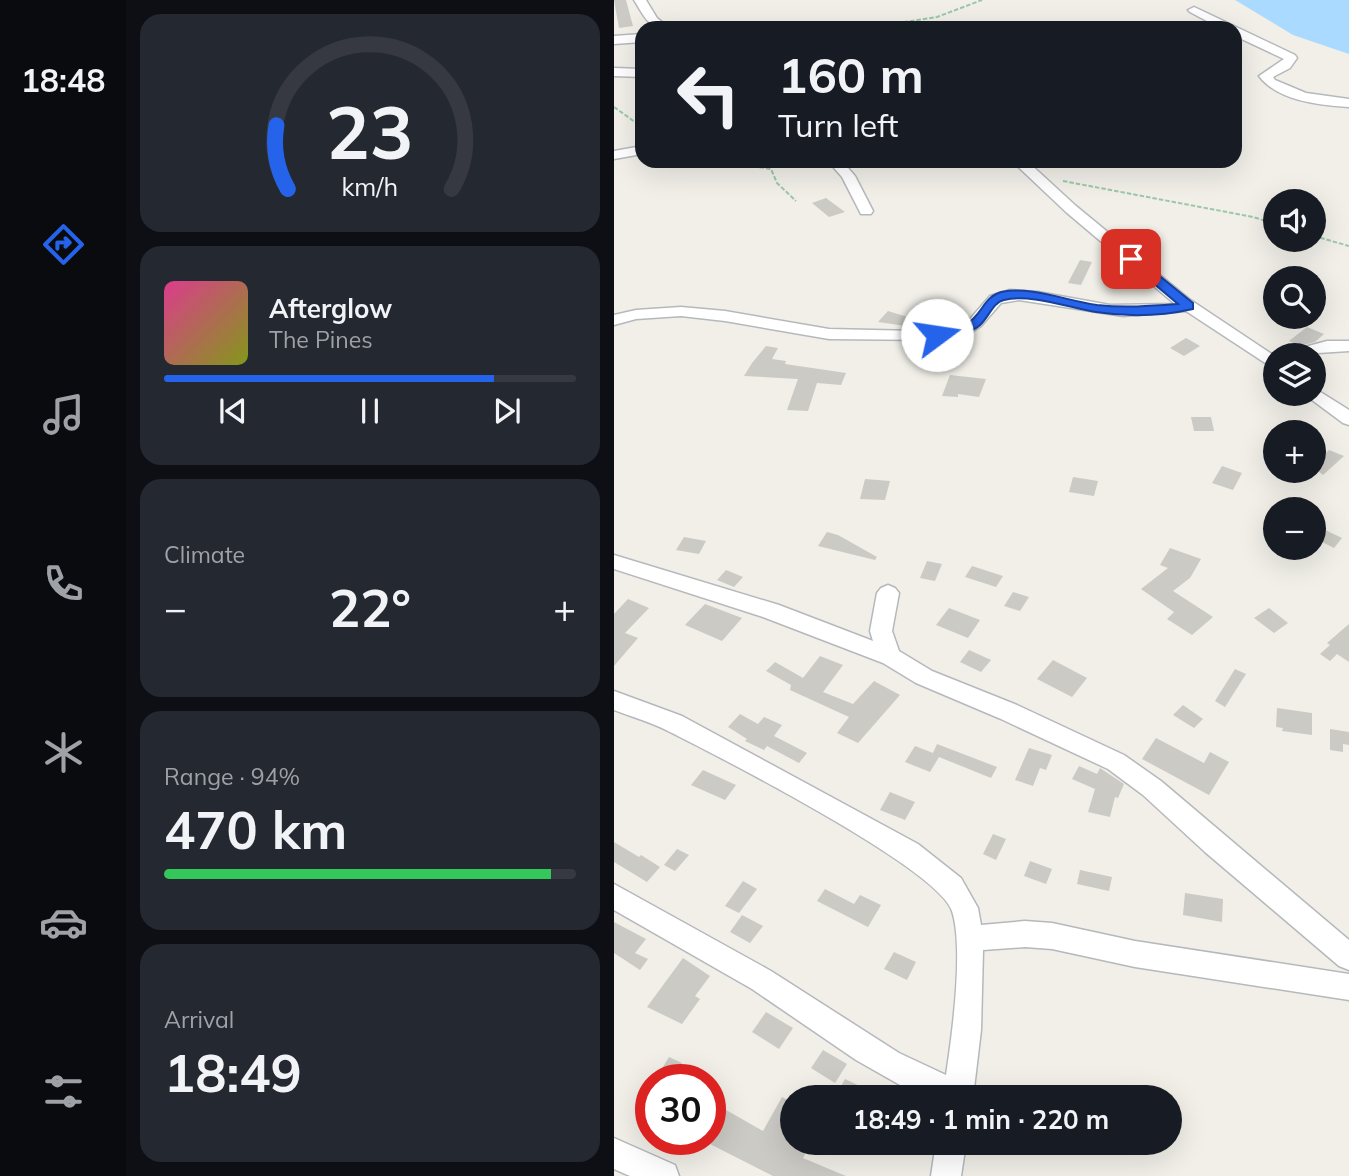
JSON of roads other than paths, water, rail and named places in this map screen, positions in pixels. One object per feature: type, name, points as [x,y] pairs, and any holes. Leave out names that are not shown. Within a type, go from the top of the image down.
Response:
[{"type":"street","points":[[640,0],[654,21]]},
{"type":"street","points":[[1194,10],[1215,21]]},
{"type":"street","points":[[1242,34],[1291,58],[1287,65],[1265,76],[1272,83],[1310,97],[1349,103]]},
{"type":"street","points":[[614,40],[635,38]]},
{"type":"street","points":[[614,72],[635,73]]},
{"type":"street","points":[[614,155],[635,151]]},
{"type":"street","points":[[841,168],[866,211]]},
{"type":"street","points":[[1027,168],[1071,209],[1189,306],[1263,354]]},
{"type":"street","points":[[614,320],[661,310],[825,333],[922,336],[948,334],[972,326],[984,315],[992,300],[1004,296],[1024,295],[1135,312],[1189,306]]},
{"type":"street","points":[[1326,346],[1349,346]]},
{"type":"street","points":[[1326,402],[1349,419]]},
{"type":"street","points":[[614,562],[772,611],[891,657],[924,677],[1009,712],[1116,762],[1152,788],[1214,844],[1346,951]]},
{"type":"street","points":[[888,593],[881,631],[891,657]]},
{"type":"street","points":[[614,700],[674,723],[707,740],[909,852],[952,886],[965,908],[970,937],[967,1030],[960,1085]]},
{"type":"street","points":[[614,896],[781,993],[854,1042],[928,1085]]},
{"type":"street","points":[[970,937],[1025,933],[1052,936],[1135,954],[1349,987]]},
{"type":"street","points":[[614,1153],[664,1176]]},
{"type":"street","points":[[946,1176],[949,1155]]},
{"type":"water","points":[[1235,0],[1349,0],[1349,54],[1293,35]]}]
